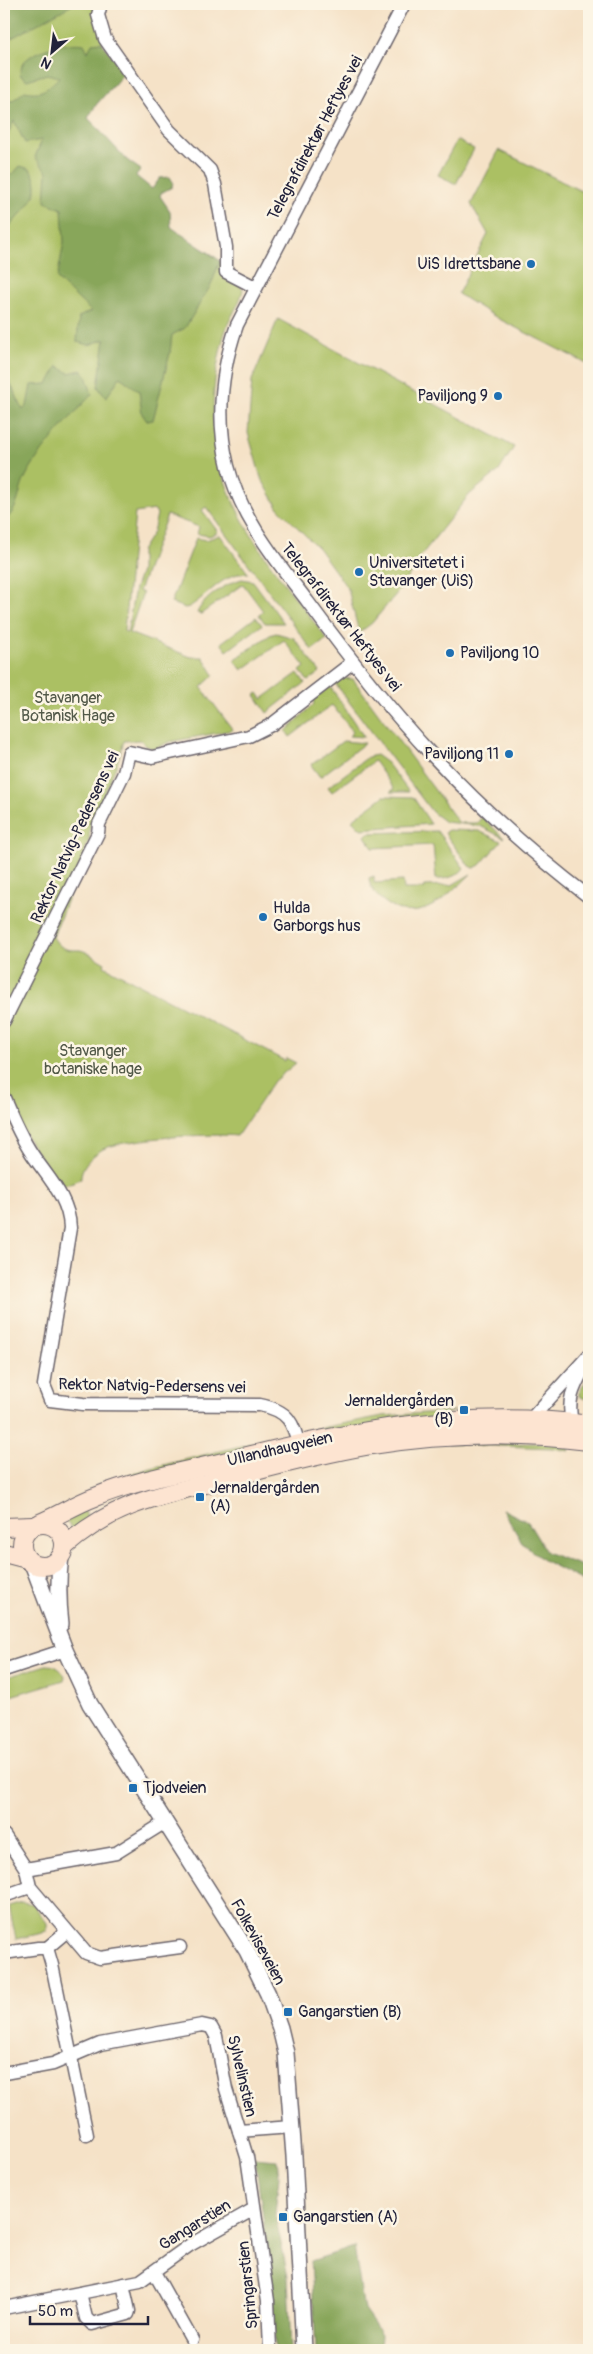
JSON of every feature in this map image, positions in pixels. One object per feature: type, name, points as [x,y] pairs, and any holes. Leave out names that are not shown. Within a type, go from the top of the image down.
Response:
[{"type":"main road","name":"Ullandhaugveien","points":[[63,1551],[94,1523],[134,1503],[301,1451],[358,1431],[404,1425],[499,1420],[530,1420],[581,1424]]},
{"type":"main road","name":"Ullandhaugveien","points":[[4,1527],[36,1525],[96,1496],[142,1482],[301,1451],[476,1435],[543,1437],[589,1441]]},
{"type":"main road","points":[[4,1553],[29,1561],[48,1565],[63,1551],[64,1541],[58,1530],[53,1526],[36,1525],[28,1530],[22,1541],[23,1553],[29,1561]]},
{"type":"street","points":[[101,4],[98,15],[105,39],[170,130],[210,170],[215,184],[226,248],[226,272],[255,287]]},
{"type":"street","name":"Telegrafdirektør Heftyes vei","points":[[404,4],[255,287],[237,325],[227,354],[221,393],[221,433],[228,467],[239,499],[255,530],[353,662],[408,728],[457,781],[512,834],[589,897]]},
{"type":"street","name":"Rektor Natvig-Pedersens vei","points":[[4,1021],[98,833],[99,824],[124,773],[129,752],[152,757],[249,736],[271,725],[353,662]]},
{"type":"street","name":"Rektor Natvig-Pedersens vei","points":[[4,1098],[13,1120],[31,1153],[66,1204],[69,1216],[69,1235],[44,1385],[50,1400],[83,1404],[260,1405],[280,1410],[292,1422],[301,1451]]},
{"type":"street","points":[[530,1420],[589,1357]]},
{"type":"street","points":[[581,1424],[569,1404],[571,1394],[589,1357]]},
{"type":"street","name":"Folkeviseveien","points":[[63,1551],[58,1577],[58,1602],[65,1650]]},
{"type":"street","name":"Folkeviseveien","points":[[29,1561],[65,1650],[100,1722],[246,1951],[268,1994],[280,2028],[286,2053],[292,2127],[304,2350]]},
{"type":"street","points":[[4,1670],[65,1650]]},
{"type":"street","points":[[26,1869],[116,1853],[164,1823]]},
{"type":"street","points":[[4,1835],[26,1869],[30,1887],[86,1954],[100,1958],[180,1947]]},
{"type":"street","points":[[4,1896],[30,1887]]},
{"type":"street","points":[[4,1953],[33,1948],[47,1948],[66,1932]]},
{"type":"street","points":[[47,1948],[87,2135]]},
{"type":"street","name":"Sylvelinstien","points":[[4,2073],[53,2064],[100,2044],[206,2024],[215,2032],[221,2070],[247,2158]]},
{"type":"street","points":[[239,2131],[292,2127]]},
{"type":"street","name":"Springarstien","points":[[247,2158],[268,2301],[270,2350]]},
{"type":"street","name":"Gangarstien","points":[[4,2308],[140,2281],[190,2245],[254,2208]]},
{"type":"street","name":"Gangarstien","points":[[154,2272],[192,2340]]},
{"type":"street","points":[[80,2293],[86,2318],[92,2324],[128,2314],[123,2284]]},
{"type":"green space","name":"Stavanger botaniske hage","points":[[4,4],[97,4],[103,41],[44,153],[213,255],[243,289],[228,324],[219,357],[213,401],[215,440],[224,476],[237,510],[277,574],[327,639],[312,650],[206,507],[202,510],[218,532],[210,536],[197,534],[199,527],[167,515],[139,591],[143,593],[129,633],[191,657],[203,657],[214,675],[201,687],[233,730],[169,742],[154,749],[146,746],[141,740],[124,741],[117,764],[90,826],[89,840],[53,937],[62,947],[86,952],[105,963],[104,966],[285,1061],[286,1058],[296,1063],[274,1081],[237,1136],[168,1137],[114,1145],[103,1149],[91,1158],[85,1165],[81,1179],[62,1186],[35,1150],[19,1123],[4,1081]],"holes":[[[155,510],[157,514],[153,532],[141,551],[141,571],[135,588],[127,633],[124,631],[135,513]]]},
{"type":"green space","points":[[4,4],[74,4],[4,42]]},
{"type":"green space","points":[[101,42],[125,72],[96,105],[88,118],[127,160],[141,170],[136,176],[152,189],[160,178],[170,177],[173,182],[172,187],[161,193],[160,196],[170,211],[171,227],[220,261],[211,285],[185,328],[172,335],[170,353],[153,420],[147,421],[142,414],[139,391],[120,377],[106,398],[98,387],[105,339],[89,345],[77,342],[79,317],[91,311],[57,279],[64,242],[62,209],[45,202],[47,172],[35,157],[42,140],[25,143],[14,121],[7,136],[4,153],[4,100],[12,101],[25,91],[36,92],[44,90],[59,77],[47,74],[27,80],[20,75],[23,63],[42,50],[60,45],[84,44],[88,52],[92,43]]},
{"type":"green space","points":[[457,140],[474,149],[456,184],[438,175]]},
{"type":"green space","name":"UiS Idrettsbane","points":[[499,150],[589,195],[589,365],[499,319],[458,294],[488,234],[471,204]]},
{"type":"green space","points":[[20,166],[30,169],[35,180],[36,189],[29,205],[4,235],[4,175],[13,174]]},
{"type":"green space","points":[[278,319],[514,447],[499,471],[469,495],[419,558],[402,587],[372,623],[359,633],[348,589],[319,549],[279,509],[261,478],[248,433],[252,380]]},
{"type":"green space","points":[[58,366],[69,373],[81,370],[86,376],[92,394],[38,456],[22,484],[18,501],[13,511],[4,521],[4,375],[6,374],[23,410],[27,406],[31,385],[48,384]]},
{"type":"green space","points":[[220,535],[248,573],[231,576],[224,580],[189,607],[185,608],[171,603],[196,538],[206,540]]},
{"type":"green space","points":[[242,579],[253,581],[284,623],[265,623],[259,615],[263,611],[243,584],[201,614],[197,613],[204,602],[216,592]]},
{"type":"green space","points":[[256,617],[262,625],[227,651],[221,643]]},
{"type":"green space","points":[[276,633],[294,638],[320,672],[308,681],[300,671],[305,667],[284,640],[242,670],[234,660],[270,635]]},
{"type":"green space","points":[[298,673],[305,683],[267,713],[255,695],[258,693],[262,699]]},
{"type":"green space","points":[[342,678],[353,679],[459,823],[477,823],[482,817],[504,838],[480,826],[445,822],[432,812],[334,682]]},
{"type":"green space","points":[[330,686],[364,737],[349,736],[353,732],[332,705],[290,737],[286,731],[314,704],[313,700]]},
{"type":"green space","points":[[343,741],[365,743],[320,777],[311,765]]},
{"type":"green space","points":[[376,755],[387,763],[409,792],[390,792],[394,789],[374,761],[332,792],[328,787],[368,757]]},
{"type":"green space","points":[[384,796],[413,797],[431,824],[361,829],[352,820]]},
{"type":"green space","points":[[448,830],[479,831],[501,841],[480,865],[474,868],[469,866],[446,835],[445,832]]},
{"type":"green space","points":[[437,831],[464,868],[452,877],[436,879],[433,845],[373,848],[365,836],[368,833]]},
{"type":"green space","points":[[471,874],[433,906],[415,912],[396,909],[379,898],[371,886],[369,878],[374,876],[374,883],[403,881],[404,889],[424,889],[425,886],[452,885]]},
{"type":"green space","points":[[589,1375],[589,1397],[585,1399],[579,1396],[579,1393]]},
{"type":"green space","points":[[454,1411],[434,1417],[317,1434],[310,1430],[383,1416]]},
{"type":"green space","points":[[277,1437],[275,1443],[100,1489],[98,1485],[147,1469]]},
{"type":"green space","points":[[549,1443],[570,1448],[569,1451],[553,1448],[448,1444]]},
{"type":"green space","points":[[84,1508],[88,1519],[73,1530],[64,1519]]},
{"type":"green space","points":[[502,1509],[528,1522],[546,1552],[589,1569],[589,1584],[543,1560],[523,1544]]},
{"type":"green space","points":[[46,1665],[55,1666],[59,1669],[65,1676],[64,1680],[4,1698],[4,1678]]},
{"type":"green space","points":[[22,1902],[33,1904],[47,1923],[47,1932],[16,1939],[9,1906]]},
{"type":"green space","points":[[255,2158],[277,2160],[279,2176],[275,2214],[288,2277],[291,2350],[275,2350],[272,2283]]},
{"type":"green space","points":[[354,2247],[364,2310],[381,2334],[380,2350],[316,2350],[311,2261]]},
{"type":"place","name":"UiS Idrettsbane","points":[[531,264]]},
{"type":"place","name":"Paviljong 9","points":[[498,396]]},
{"type":"place","name":"Universitetet i Stavanger (UiS)","points":[[359,572]]},
{"type":"place","name":"Paviljong 10","points":[[450,653]]},
{"type":"place","name":"Paviljong 11","points":[[509,754]]},
{"type":"place","name":"Hulda Garborgs hus","points":[[263,917]]},
{"type":"place","name":"Jernaldergården (B)","points":[[464,1410]]},
{"type":"place","name":"Jernaldergården (A)","points":[[200,1497]]},
{"type":"place","name":"Tjodveien","points":[[133,1788]]},
{"type":"place","name":"Gangarstien (B)","points":[[288,2012]]},
{"type":"place","name":"Gangarstien (A)","points":[[283,2217]]},
{"type":"park label","name":"Stavanger Botanisk Hage","points":[[68,707]]}]
